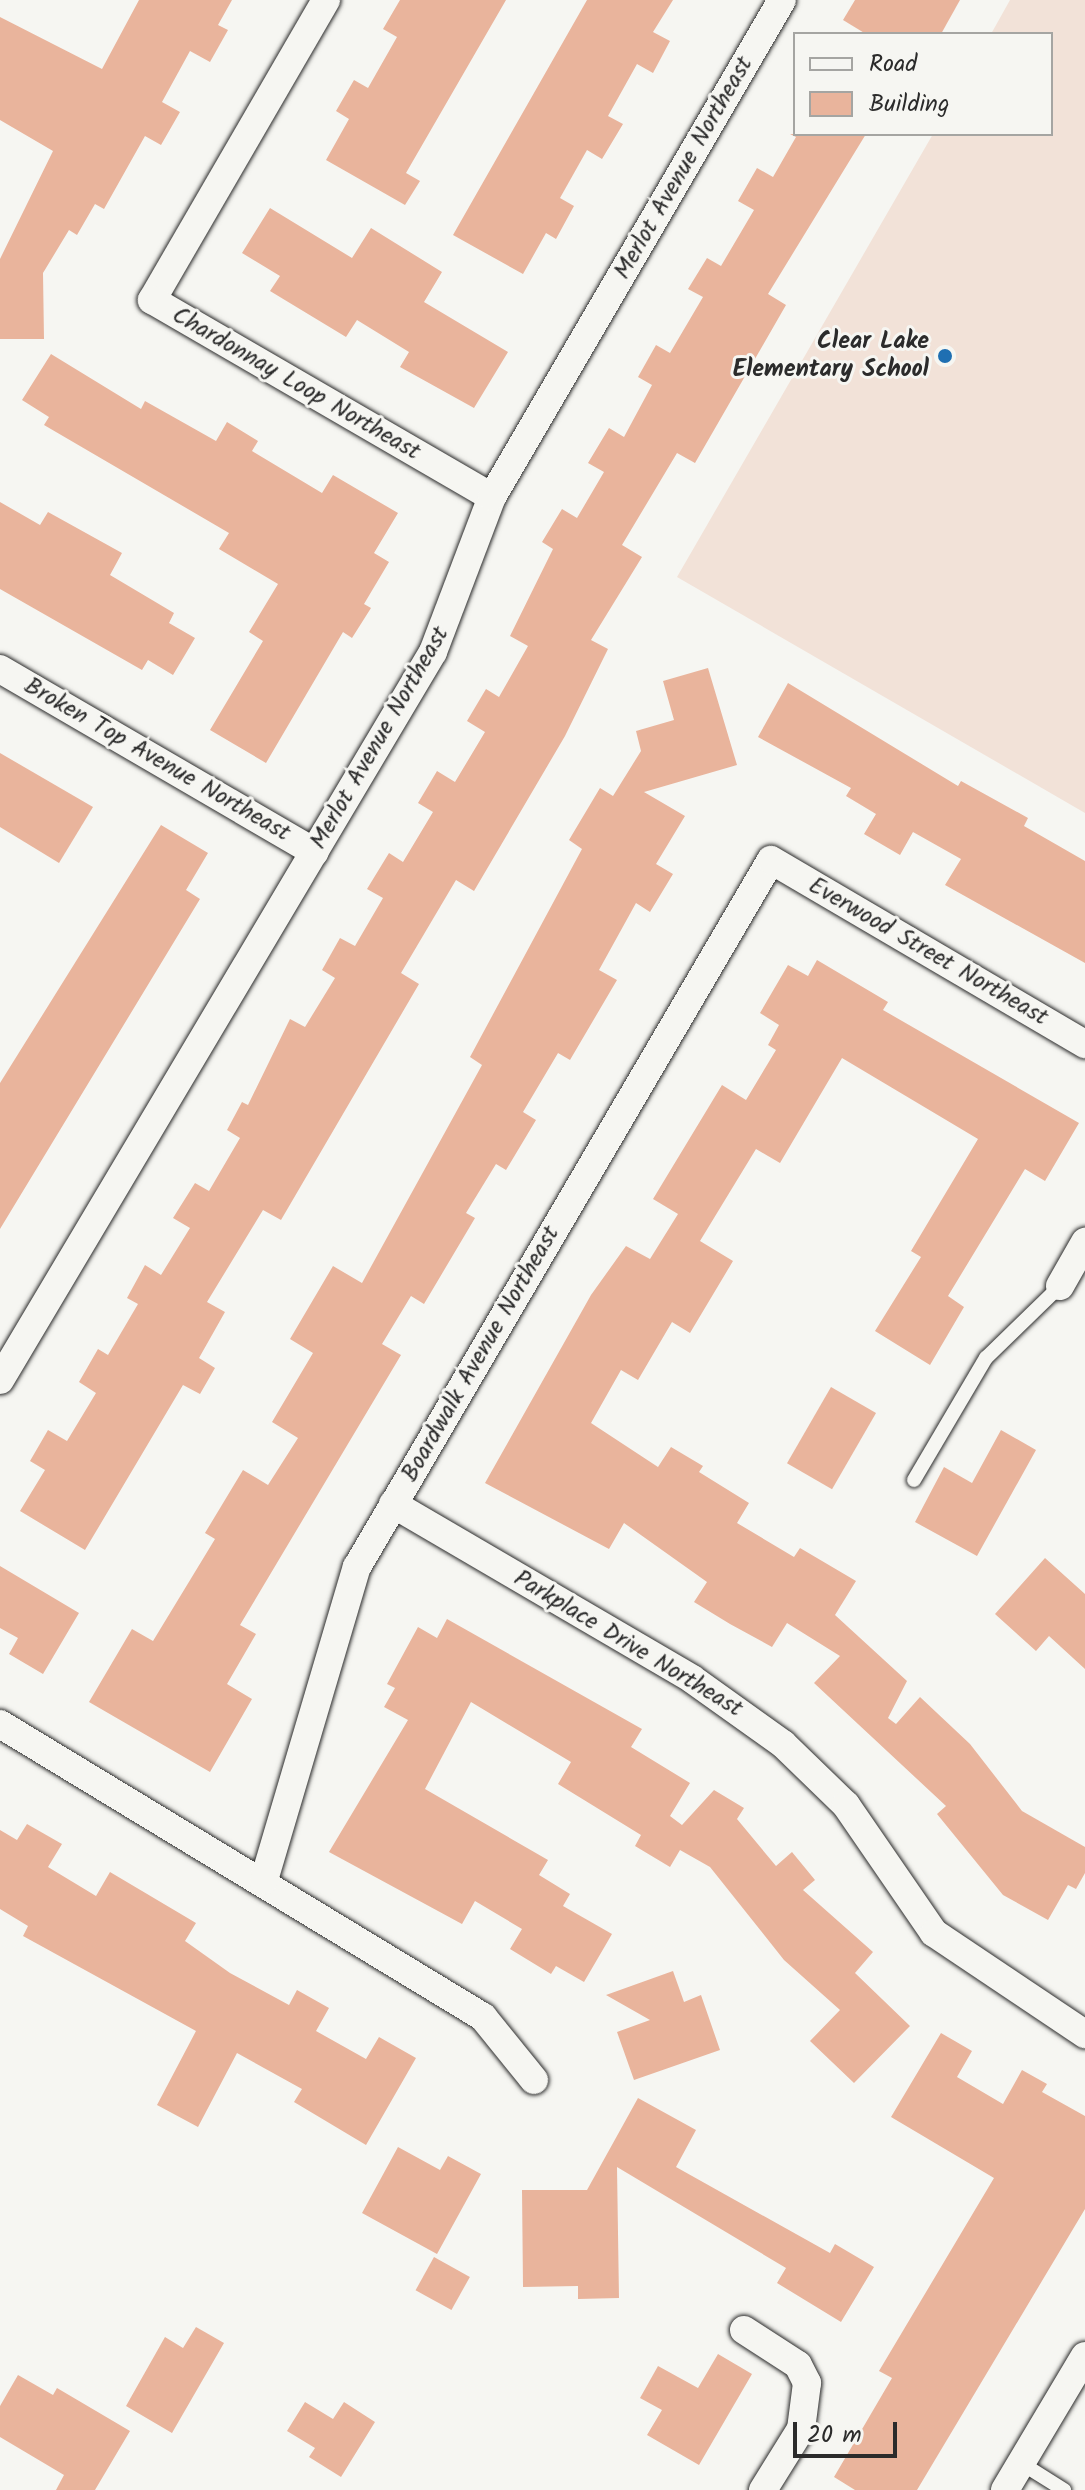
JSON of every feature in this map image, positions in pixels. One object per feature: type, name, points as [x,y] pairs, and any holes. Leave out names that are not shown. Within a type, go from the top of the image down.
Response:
[{"type":"street","name":"Chardonnay Loop Northeast","points":[[326,0],[152,300],[492,497]]},
{"type":"street","name":"Merlot Avenue Northeast","points":[[0,1380],[10,1347],[315,852],[433,652],[492,497],[782,0]]},
{"type":"street","name":"Broken Top Avenue Northeast","points":[[0,669],[315,852]]},
{"type":"street","name":"Everwood Street Northeast","points":[[771,860],[1085,1044]]},
{"type":"street","name":"Boardwalk Avenue Northeast","points":[[264,1880],[343,1602],[393,1504],[771,860]]},
{"type":"street","points":[[1060,1286],[1085,1242]]},
{"type":"street","name":"Parkplace Drive Northeast","points":[[393,1504],[692,1679],[783,1744],[846,1805],[934,1933],[1085,2034]]},
{"type":"street","points":[[0,1724],[264,1880],[483,2017],[534,2080]]},
{"type":"street","points":[[744,2330],[798,2365],[807,2383],[801,2429],[763,2490]]},
{"type":"street","points":[[1005,2490],[1085,2356]]},
{"type":"lane","points":[[914,1480],[986,1358],[1060,1286]]},
{"type":"lane","points":[[1021,2463],[1064,2490]]},
{"type":"shaded area","name":"Clear Lake Elementary School","points":[[1010,0],[1085,0],[1085,813],[677,577],[932,136],[1053,136],[1053,32],[992,32]]},
{"type":"building","points":[[139,0],[232,0],[218,25],[228,30],[210,62],[190,51],[162,102],[180,112],[161,145],[145,136],[104,209],[95,204],[77,235],[69,230],[43,273],[44,339],[0,339],[0,259],[53,151],[0,120],[0,17],[102,69]]},
{"type":"building","points":[[400,0],[506,0],[406,173],[420,181],[405,205],[326,160],[349,119],[336,111],[354,80],[368,88],[397,37],[383,29]]},
{"type":"building","points":[[587,0],[673,0],[653,32],[670,41],[653,73],[637,64],[608,116],[623,124],[602,159],[587,150],[560,198],[574,206],[556,239],[546,233],[523,274],[453,235]]},
{"type":"building","points":[[855,0],[960,0],[942,32],[863,32],[843,20]]},
{"type":"building","points":[[865,136],[768,294],[786,305],[695,463],[677,453],[622,545],[642,557],[591,640],[608,649],[565,736],[474,891],[456,880],[401,973],[419,984],[281,1220],[263,1210],[207,1302],[225,1312],[199,1358],[215,1368],[200,1394],[183,1385],[85,1550],[20,1511],[45,1470],[30,1461],[48,1430],[67,1441],[96,1393],[79,1382],[98,1349],[108,1355],[138,1304],[127,1298],[145,1265],[161,1275],[190,1228],[173,1218],[195,1183],[209,1191],[240,1138],[227,1130],[242,1102],[248,1105],[290,1019],[305,1027],[335,978],[322,970],[340,938],[355,946],[383,898],[367,889],[389,853],[403,862],[433,812],[418,803],[437,771],[455,782],[485,732],[467,721],[486,689],[499,697],[528,646],[510,636],[553,549],[542,542],[562,509],[577,518],[604,472],[588,463],[609,428],[624,437],[652,385],[638,377],[656,345],[670,353],[703,297],[688,289],[707,258],[721,266],[754,210],[738,201],[757,168],[773,177],[796,137]]},
{"type":"building","points":[[270,208],[352,258],[371,228],[442,272],[424,302],[508,352],[474,408],[400,367],[409,352],[357,320],[346,337],[270,291],[280,276],[242,253]]},
{"type":"building","points":[[51,354],[141,409],[145,401],[216,441],[227,422],[258,441],[252,451],[322,493],[333,475],[398,513],[374,553],[389,562],[364,604],[371,608],[352,638],[343,632],[266,763],[210,730],[263,641],[249,632],[278,584],[219,549],[229,533],[44,425],[49,417],[22,400]]},
{"type":"building","points":[[0,502],[40,525],[48,512],[122,553],[110,575],[174,613],[169,623],[195,638],[173,675],[148,660],[142,670],[0,589]]},
{"type":"building","points":[[708,668],[737,765],[644,792],[685,816],[656,864],[673,874],[650,912],[636,903],[599,970],[617,980],[570,1060],[558,1053],[523,1112],[536,1120],[506,1170],[496,1164],[466,1213],[475,1218],[424,1304],[411,1296],[382,1344],[401,1355],[240,1625],[256,1634],[227,1684],[252,1699],[210,1772],[89,1702],[132,1629],[153,1641],[215,1539],[205,1533],[243,1470],[268,1485],[298,1438],[272,1422],[313,1353],[290,1339],[333,1266],[362,1283],[482,1065],[470,1057],[582,849],[569,840],[600,788],[613,796],[641,751],[636,731],[674,720],[663,681]]},
{"type":"building","points":[[788,683],[958,786],[961,781],[1028,818],[1024,826],[1085,861],[1085,963],[945,885],[961,859],[913,832],[900,855],[864,834],[876,814],[846,796],[851,788],[758,737]]},
{"type":"building","points":[[0,753],[93,807],[59,863],[0,827]]},
{"type":"building","points":[[161,825],[208,853],[186,890],[200,899],[0,1229],[0,1083]]},
{"type":"building","points":[[817,960],[888,1002],[883,1010],[1079,1123],[1045,1181],[1025,1169],[948,1296],[964,1307],[930,1365],[875,1331],[921,1257],[911,1251],[978,1139],[842,1058],[780,1163],[756,1149],[700,1241],[733,1261],[690,1333],[672,1322],[638,1380],[621,1370],[591,1423],[658,1467],[671,1447],[703,1466],[699,1472],[749,1503],[737,1523],[794,1557],[800,1548],[856,1581],[835,1615],[907,1681],[888,1718],[896,1724],[920,1697],[970,1744],[1022,1811],[1085,1847],[1085,1873],[1076,1889],[1068,1885],[1048,1920],[1003,1895],[937,1814],[946,1806],[814,1683],[840,1656],[787,1623],[772,1647],[694,1602],[707,1582],[624,1523],[609,1549],[485,1483],[591,1295],[626,1246],[650,1259],[678,1214],[653,1199],[722,1085],[746,1100],[776,1050],[768,1045],[779,1025],[760,1013],[788,965],[808,976]]},
{"type":"building","points":[[831,1387],[876,1413],[832,1489],[787,1463]]},
{"type":"building","points":[[1001,1430],[1036,1450],[977,1556],[915,1522],[944,1467],[972,1483]]},
{"type":"building","points":[[1045,1558],[1085,1594],[1085,1669],[1049,1636],[1036,1651],[995,1614]]},
{"type":"building","points":[[0,1566],[79,1613],[43,1674],[9,1654],[18,1638],[0,1628]]},
{"type":"building","points":[[447,1619],[642,1729],[631,1747],[690,1783],[670,1816],[682,1825],[714,1790],[744,1808],[737,1819],[776,1866],[792,1852],[815,1880],[803,1890],[873,1952],[855,1973],[910,2026],[854,2083],[810,2041],[840,2010],[784,1960],[710,1867],[680,1850],[670,1867],[635,1846],[641,1835],[558,1784],[571,1762],[471,1702],[425,1789],[548,1860],[539,1875],[570,1894],[563,1906],[612,1934],[584,1982],[556,1966],[551,1974],[510,1949],[522,1929],[475,1901],[462,1924],[329,1852],[408,1720],[384,1707],[395,1688],[387,1684],[418,1627],[437,1638]]},
{"type":"building","points":[[27,1824],[62,1844],[48,1867],[96,1896],[110,1872],[196,1923],[185,1941],[230,1973],[289,2005],[297,1990],[329,2008],[316,2031],[366,2059],[379,2037],[416,2058],[366,2145],[294,2102],[302,2089],[237,2053],[198,2127],[157,2105],[196,2031],[23,1936],[28,1926],[0,1909],[0,1830],[17,1840]]},
{"type":"building","points":[[673,1971],[684,2002],[701,1995],[720,2050],[634,2080],[617,2032],[650,2020],[606,1995]]},
{"type":"building","points":[[941,2033],[972,2051],[957,2077],[1003,2104],[1022,2070],[1047,2084],[1042,2092],[1085,2116],[1085,2209],[917,2490],[855,2490],[834,2477],[892,2378],[879,2371],[994,2178],[891,2117]]},
{"type":"building","points":[[638,2098],[696,2130],[676,2167],[830,2253],[835,2244],[874,2267],[841,2322],[777,2283],[786,2268],[617,2167],[619,2298],[578,2299],[578,2286],[523,2287],[522,2190],[587,2190]]},
{"type":"building","points":[[398,2147],[440,2170],[448,2156],[481,2174],[437,2254],[362,2213]]},
{"type":"building","points":[[434,2257],[470,2277],[451,2310],[416,2290]]},
{"type":"building","points":[[196,2327],[224,2343],[172,2433],[126,2406],[165,2337],[183,2348]]},
{"type":"building","points":[[718,2354],[752,2374],[699,2465],[647,2435],[662,2410],[640,2398],[658,2366],[698,2388]]},
{"type":"building","points":[[18,2375],[53,2395],[57,2388],[130,2431],[95,2490],[56,2490],[64,2475],[0,2437],[0,2406]]},
{"type":"building","points":[[305,2402],[333,2419],[344,2402],[375,2422],[341,2477],[309,2457],[315,2448],[287,2431]]},
{"type":"place","name":"Clear Lake Elementary School","points":[[945,356]]}]
